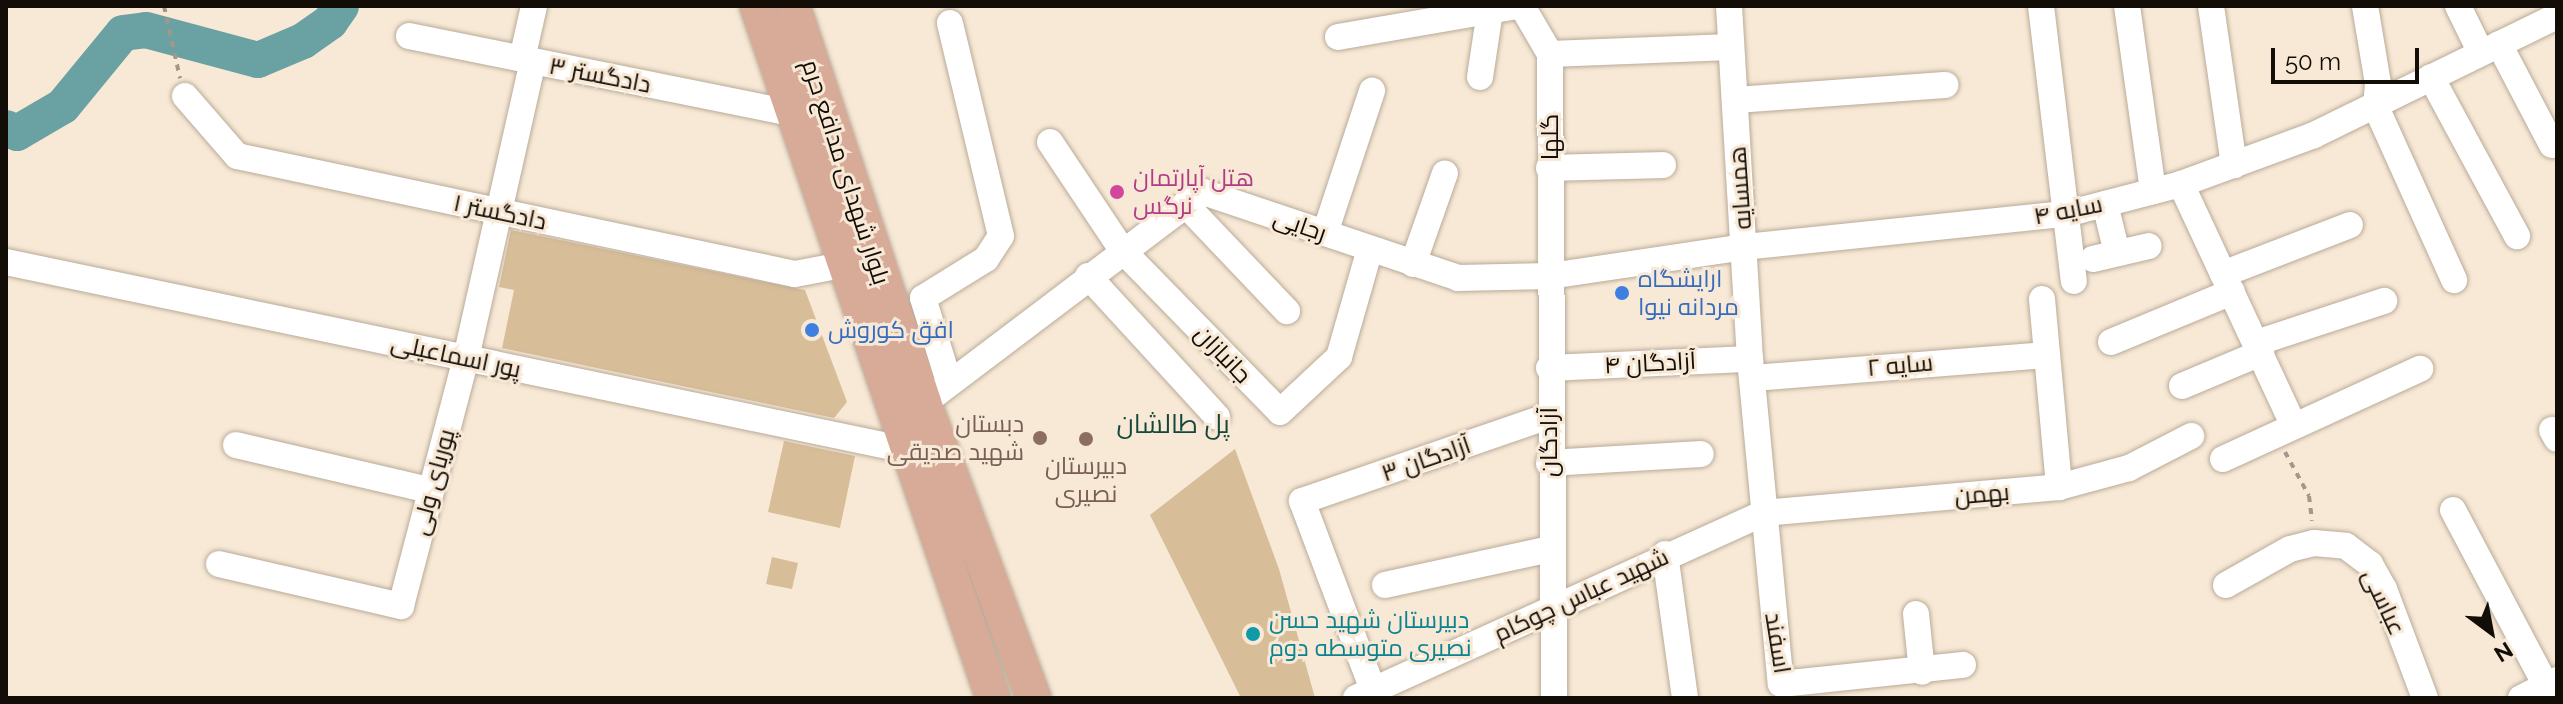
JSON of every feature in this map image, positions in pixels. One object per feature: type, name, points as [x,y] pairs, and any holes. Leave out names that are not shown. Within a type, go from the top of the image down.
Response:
[{"type":"main road","name":"بلوار شهدای مدافع حرم","points":[[757,6],[792,113],[937,393],[1034,698]]},
{"type":"main road","name":"بلوار شهدای مدافع حرم","points":[[793,6],[836,196],[842,265],[993,698]]},
{"type":"street","name":"پوریای ولی","points":[[219,564],[401,606],[501,212],[528,60],[534,6]]},
{"type":"street","points":[[1338,37],[1519,6],[1550,54],[1731,47]]},
{"type":"street","name":"همسایه","points":[[1729,6],[1763,513]]},
{"type":"street","points":[[2041,6],[2074,281]]},
{"type":"street","points":[[2127,6],[2153,191]]},
{"type":"street","points":[[2211,6],[2234,165]]},
{"type":"street","points":[[2365,6],[2378,84],[2376,107],[2454,280]]},
{"type":"street","points":[[2458,6],[2490,49],[2552,145]]},
{"type":"street","points":[[1480,77],[1490,11]]},
{"type":"street","name":"سایه ۴","points":[[1550,276],[1744,247],[2066,214],[2105,204],[2181,184],[2376,107],[2557,16]]},
{"type":"street","points":[[937,393],[923,298],[986,259],[1001,236],[950,23]]},
{"type":"street","name":"دادگستر ۳","points":[[409,36],[792,113]]},
{"type":"street","name":"گلها","points":[[1550,54],[1550,276]]},
{"type":"street","points":[[2431,77],[2517,236]]},
{"type":"street","points":[[1735,100],[1945,85]]},
{"type":"street","points":[[1325,233],[1372,91]]},
{"type":"street","name":"دادگستر ۱","points":[[185,96],[237,156],[795,274],[842,265]]},
{"type":"street","name":"جانبازان","points":[[1050,142],[1122,250],[1280,412],[1339,357],[1370,249]]},
{"type":"street","points":[[1549,168],[1663,165]]},
{"type":"street","points":[[1413,264],[1445,173]]},
{"type":"street","points":[[2181,184],[2259,348],[2285,430]]},
{"type":"street","name":"رجایی","points":[[937,393],[1122,250],[1203,192],[1458,278],[1550,276]]},
{"type":"street","points":[[1185,204],[1287,311]]},
{"type":"street","points":[[2105,204],[2105,256],[2149,246]]},
{"type":"street","points":[[2111,342],[2350,225]]},
{"type":"street","name":"پور اسماعیلی","points":[[6,262],[907,450]]},
{"type":"street","points":[[1088,276],[1217,417]]},
{"type":"street","name":"آزادگان","points":[[1550,276],[1549,463],[1554,698]]},
{"type":"street","points":[[2042,299],[2059,487]]},
{"type":"street","points":[[2182,386],[2259,348],[2384,301]]},
{"type":"street","name":"سایه ۲","points":[[1752,369],[2047,355]]},
{"type":"street","name":"آزادگان ۴","points":[[1549,368],[1752,369]]},
{"type":"street","points":[[2223,459],[2420,369]]},
{"type":"street","name":"آزادگان ۳","points":[[1364,694],[1302,501],[1549,416]]},
{"type":"street","name":"بهمن","points":[[1763,513],[2059,487],[2129,468],[2191,436]]},
{"type":"street","points":[[236,445],[430,490]]},
{"type":"street","points":[[1549,463],[1701,454]]},
{"type":"street","points":[[2453,510],[2552,683],[2521,698]]},
{"type":"street","name":"شهید عباس چوکام","points":[[1364,694],[1554,609],[1665,554],[1763,513]]},
{"type":"street","name":"اسفند","points":[[1763,513],[1781,684],[1922,672],[1963,665]]},
{"type":"street","points":[[2226,585],[2290,549],[2314,543]]},
{"type":"street","name":"عباسی","points":[[2314,543],[2346,546],[2370,564],[2425,698]]},
{"type":"street","points":[[1385,585],[1550,549]]},
{"type":"street","points":[[1665,554],[1685,698]]},
{"type":"street","points":[[1916,614],[1922,672]]},
{"type":"path","points":[[164,6],[177,69]]},
{"type":"path","points":[[2285,430],[2309,496],[2314,543]]},
{"type":"building","points":[[511,230],[805,290],[847,402],[834,418],[502,348],[514,290],[499,287]]},
{"type":"building","points":[[784,441],[855,456],[840,528],[768,512]]},
{"type":"building","name":"دبیرستان شهید حسن نصیری متوسطه دوم","points":[[1235,449],[1279,569],[1315,698],[1241,698],[1150,515]]},
{"type":"building","points":[[772,557],[798,563],[792,589],[766,584]]},
{"type":"waterway","points":[[6,128],[17,133],[63,106],[123,33],[146,30],[258,60],[303,41],[330,22],[341,6]]},
{"type":"place","name":"هتل آپارتمان نرگس","points":[[1117,192]]},
{"type":"place","name":"ارایشگاه مردانه نیوا","points":[[1622,293]]},
{"type":"place","name":"افق کوروش","points":[[812,330]]},
{"type":"place","name":"دبستان شهید صدیقی","points":[[1040,438]]},
{"type":"place","name":"دبیرستان نصیری","points":[[1086,439]]},
{"type":"place","name":"دبیرستان شهید حسن نصیری متوسطه دوم","points":[[1253,634]]},
{"type":"district","name":"پل طالشان","points":[[1173,425]]}]
